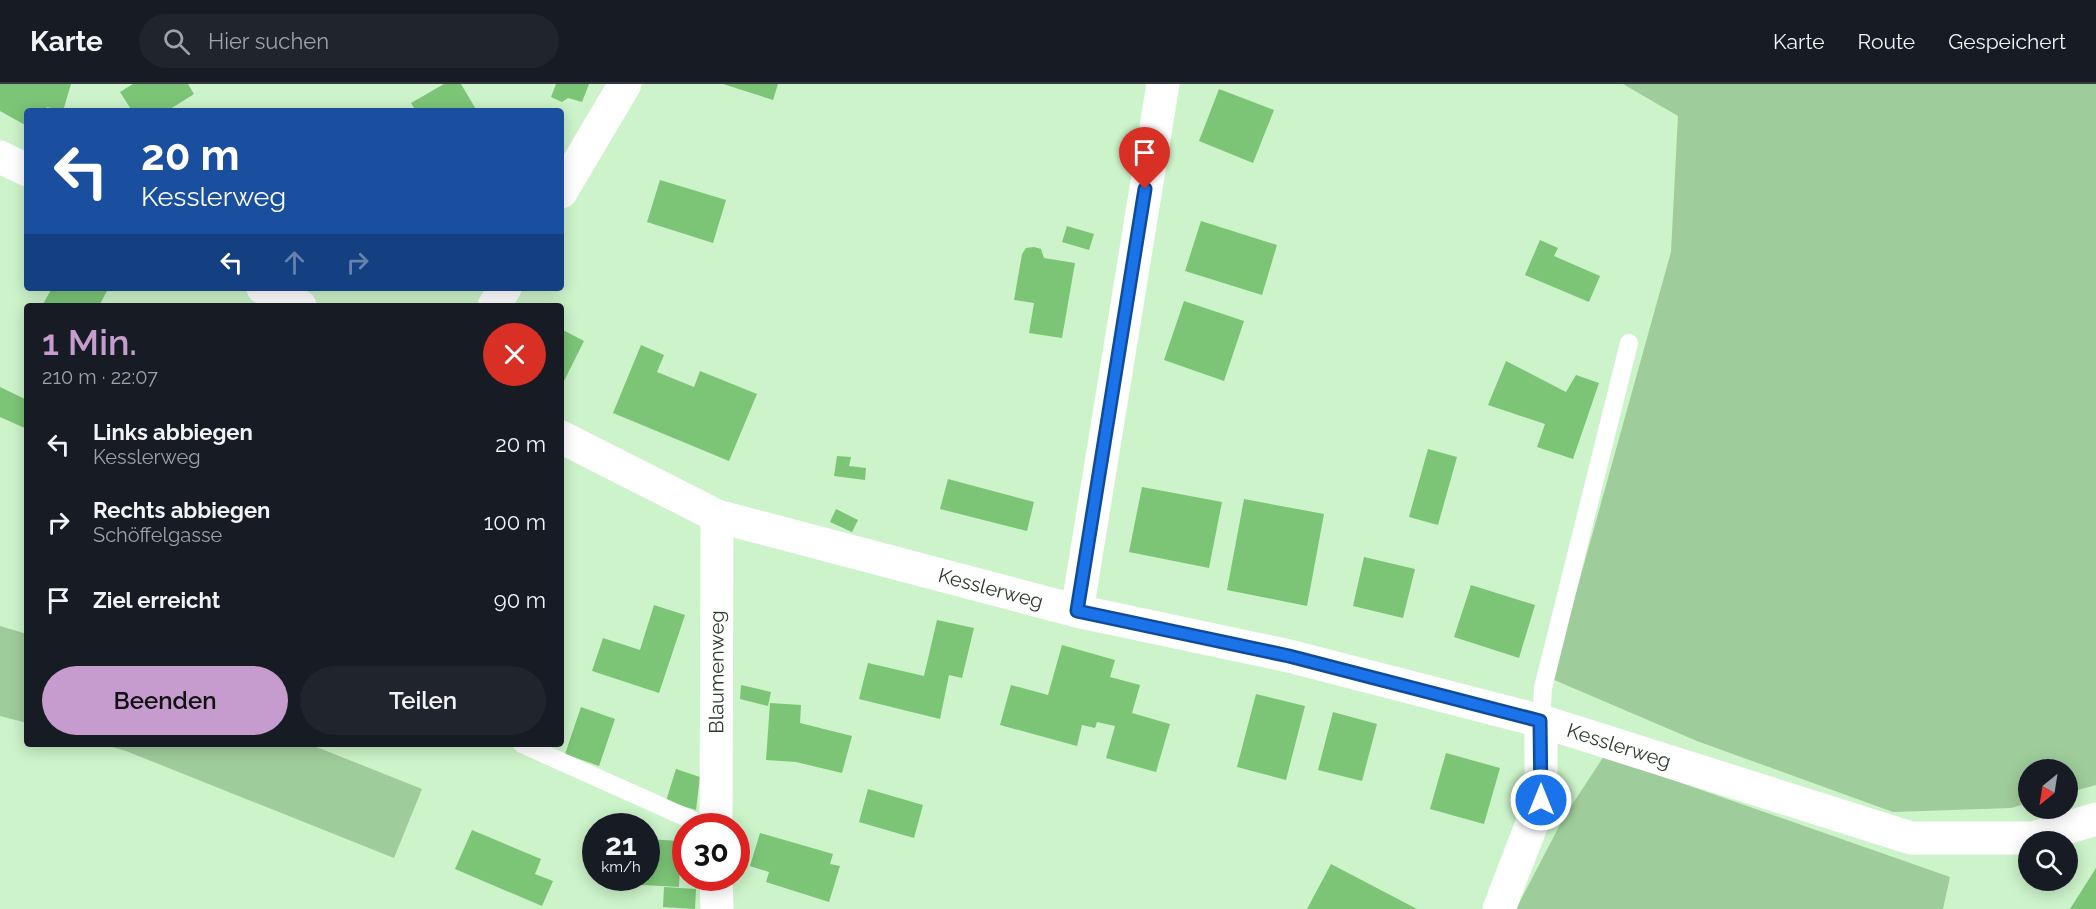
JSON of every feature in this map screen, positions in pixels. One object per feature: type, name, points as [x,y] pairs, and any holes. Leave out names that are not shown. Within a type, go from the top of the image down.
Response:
[{"type":"street","points":[[564,187],[625,84]]},
{"type":"street","points":[[1077,611],[1162,84]]},
{"type":"street","points":[[0,157],[24,169]]},
{"type":"street","points":[[270,291],[294,303]]},
{"type":"street","name":"Kesslerweg","points":[[564,439],[717,516],[1077,611],[1289,656],[1540,721],[1911,838],[2033,838],[2096,819]]},
{"type":"street","name":"Blaumenweg","points":[[716,813],[717,516]]},
{"type":"street","points":[[1499,909],[1541,800],[1540,721]]},
{"type":"street","points":[[716,891],[717,909]]},
{"type":"lane","points":[[1540,721],[1543,688],[1629,343]]},
{"type":"lane","points":[[529,747],[676,813]]},
{"type":"green space","points":[[1623,84],[2096,84],[2096,785],[2078,790],[2078,759],[2018,759],[2018,806],[1893,812],[1697,741],[1552,679],[1671,252],[1678,116]]},
{"type":"green space","points":[[0,626],[24,633],[24,722],[0,716]]},
{"type":"green space","points":[[112,747],[317,747],[422,789],[394,858]]},
{"type":"green space","points":[[1604,756],[1950,877],[1943,909],[1516,909],[1564,817]]},
{"type":"building","points":[[0,84],[71,84],[64,108],[24,108],[24,124],[0,111]]},
{"type":"building","points":[[133,84],[188,84],[194,94],[172,108],[130,108],[120,92]]},
{"type":"building","points":[[444,84],[461,84],[475,108],[414,108],[411,103]]},
{"type":"building","points":[[556,84],[589,84],[582,102],[568,98],[562,102],[551,97]]},
{"type":"building","points":[[723,84],[778,84],[773,100]]},
{"type":"building","points":[[1219,89],[1274,110],[1253,163],[1199,141]]},
{"type":"building","points":[[660,180],[726,200],[713,243],[647,222]]},
{"type":"building","points":[[1201,221],[1277,245],[1262,295],[1185,271]]},
{"type":"building","points":[[1067,226],[1094,234],[1089,250],[1062,242]]},
{"type":"building","points":[[1540,240],[1558,248],[1554,256],[1600,276],[1589,302],[1525,275]]},
{"type":"building","points":[[1026,248],[1041,249],[1044,258],[1075,263],[1062,338],[1029,333],[1034,303],[1014,300],[1022,254]]},
{"type":"building","points":[[50,291],[107,291],[101,303],[44,303]]},
{"type":"building","points":[[1184,301],[1244,321],[1224,381],[1164,360]]},
{"type":"building","points":[[564,331],[584,341],[564,381]]},
{"type":"building","points":[[641,345],[664,355],[657,372],[694,387],[700,371],[757,394],[729,461],[613,413]]},
{"type":"building","points":[[1506,361],[1566,392],[1576,375],[1599,383],[1573,459],[1537,447],[1545,424],[1488,405]]},
{"type":"building","points":[[0,387],[24,399],[24,428],[0,417]]},
{"type":"building","points":[[1428,449],[1457,457],[1438,525],[1409,517]]},
{"type":"building","points":[[837,456],[851,457],[849,466],[866,468],[865,480],[834,476]]},
{"type":"building","points":[[948,479],[1034,502],[1027,531],[940,509]]},
{"type":"building","points":[[1142,487],[1222,502],[1209,568],[1129,552]]},
{"type":"building","points":[[1244,499],[1324,514],[1307,606],[1227,590]]},
{"type":"building","points":[[836,509],[858,520],[852,532],[830,522]]},
{"type":"building","points":[[1364,557],[1415,569],[1403,618],[1353,606]]},
{"type":"building","points":[[1471,585],[1535,605],[1519,658],[1454,637]]},
{"type":"building","points":[[654,605],[685,615],[659,693],[592,671],[603,638],[640,650]]},
{"type":"building","points":[[937,620],[974,628],[962,678],[949,675],[940,719],[859,699],[868,663],[924,676]]},
{"type":"building","points":[[1062,645],[1115,660],[1110,677],[1140,685],[1132,713],[1170,724],[1156,772],[1106,758],[1115,726],[1097,722],[1095,728],[1082,725],[1077,746],[1000,725],[1011,685],[1048,695]]},
{"type":"building","points":[[741,685],[771,692],[768,706],[740,699]]},
{"type":"building","points":[[1256,694],[1305,706],[1286,780],[1237,767]]},
{"type":"building","points":[[770,703],[801,705],[800,723],[852,736],[842,773],[796,762],[766,760]]},
{"type":"building","points":[[581,707],[615,719],[599,766],[565,754]]},
{"type":"building","points":[[1333,712],[1377,724],[1362,781],[1318,770]]},
{"type":"building","points":[[1446,753],[1500,768],[1484,824],[1430,809]]},
{"type":"building","points":[[676,769],[700,777],[696,810],[666,801]]},
{"type":"building","points":[[868,789],[923,805],[914,838],[859,822]]},
{"type":"building","points":[[472,830],[541,859],[535,874],[553,881],[542,906],[455,869]]},
{"type":"building","points":[[760,833],[833,854],[830,864],[840,866],[829,902],[766,882],[769,872],[750,866]]},
{"type":"building","points":[[660,840],[672,840],[672,887],[660,886]]},
{"type":"building","points":[[1331,864],[1417,909],[1307,909]]},
{"type":"building","points":[[2096,868],[2096,909],[2070,909]]},
{"type":"building","points":[[664,887],[672,888],[672,891],[696,891],[695,909],[663,907]]},
{"type":"route","points":[[1145,189],[1077,611],[1289,656],[1540,721],[1541,800]]}]
